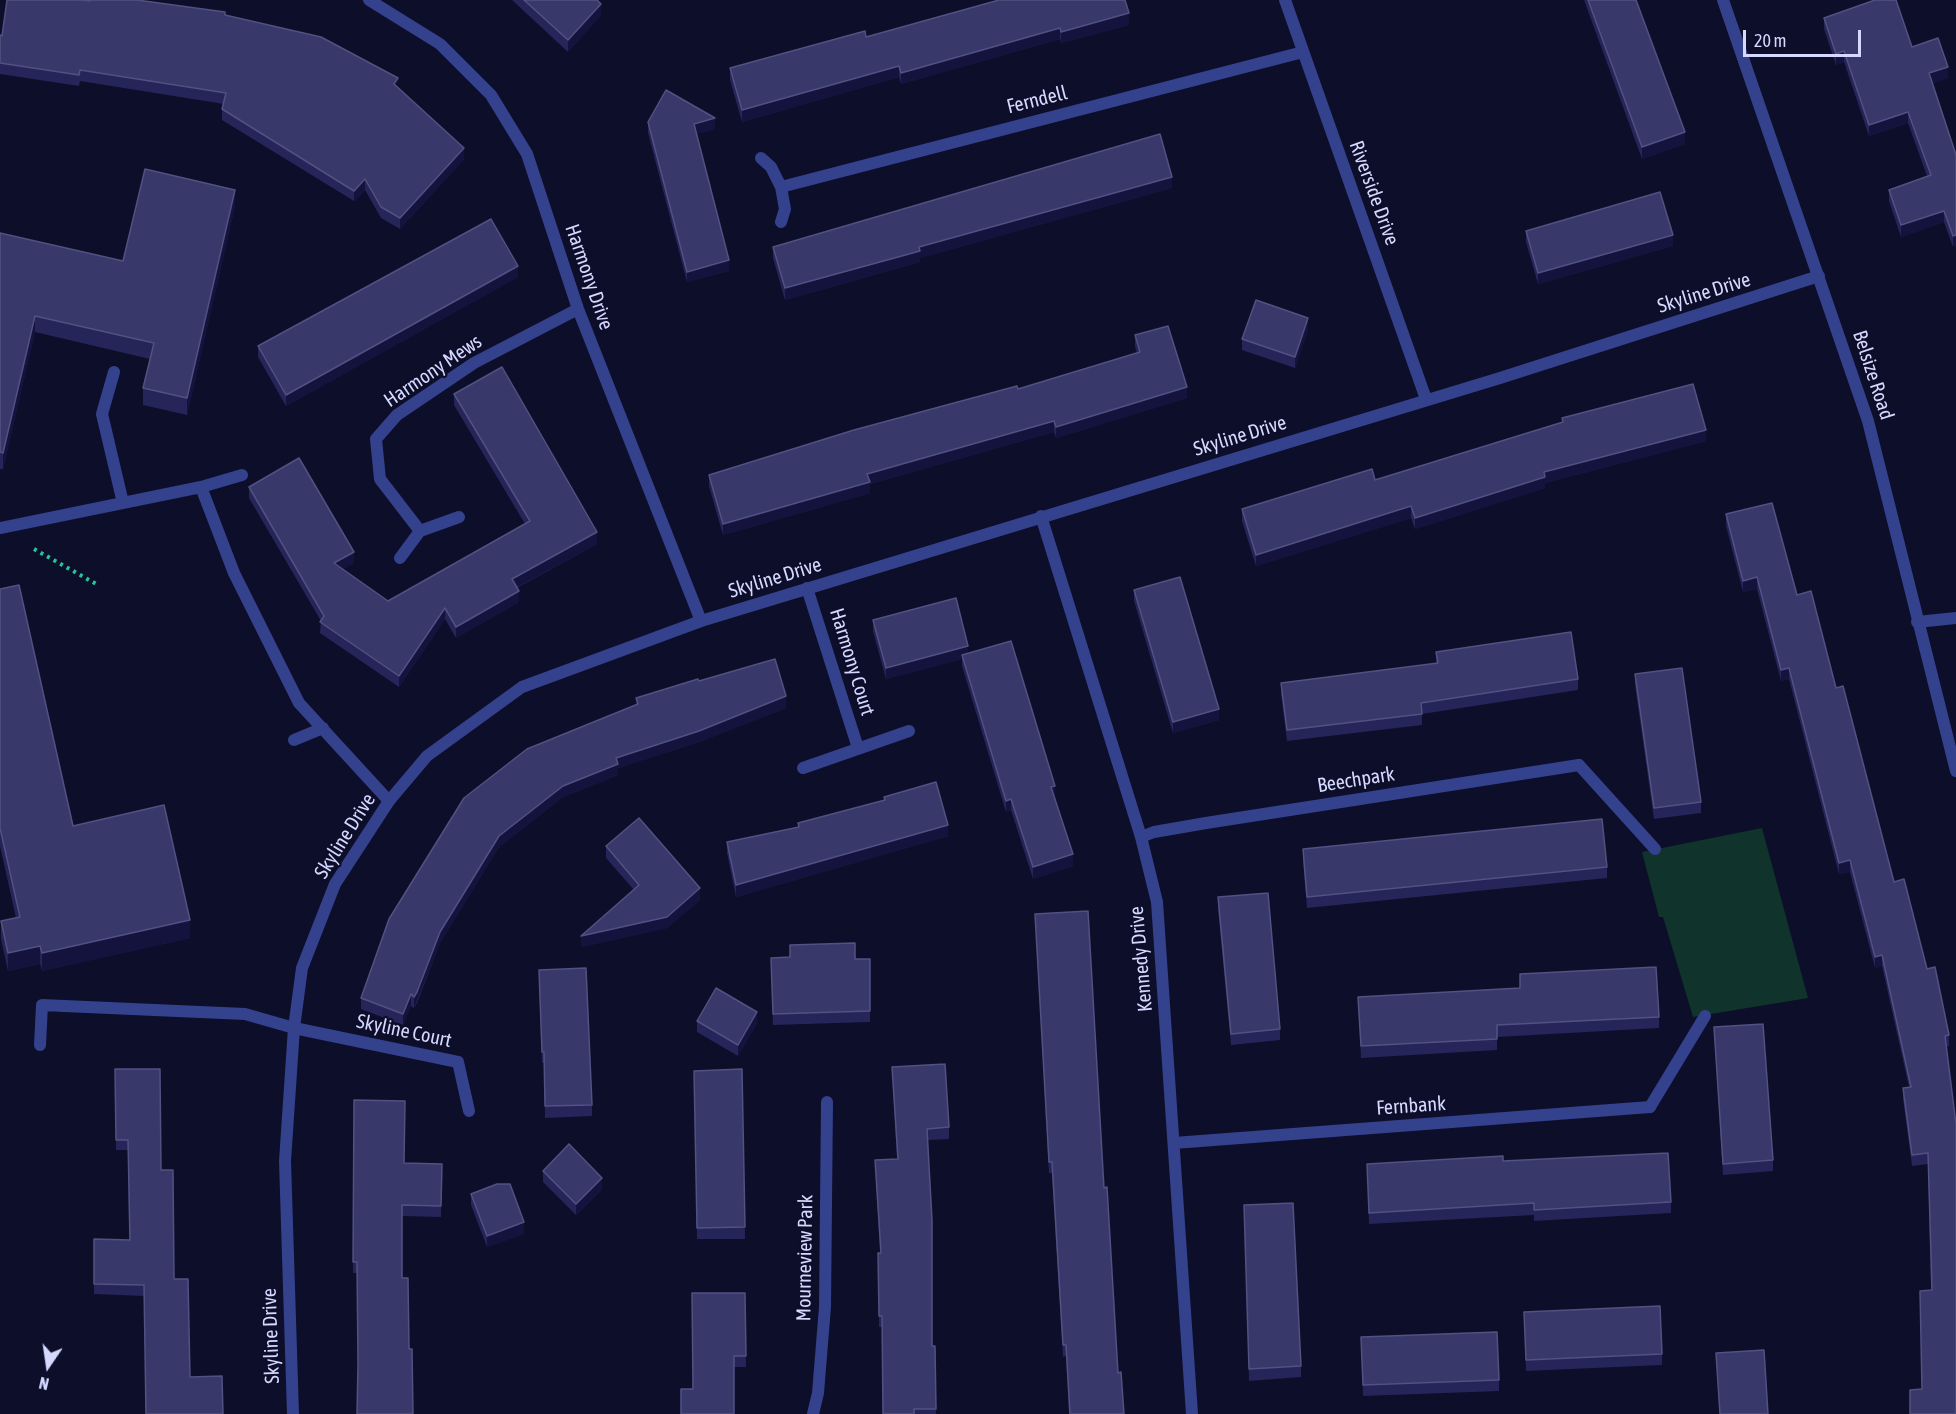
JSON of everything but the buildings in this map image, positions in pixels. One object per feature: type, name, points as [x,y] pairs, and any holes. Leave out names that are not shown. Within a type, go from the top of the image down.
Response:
[{"type":"street","name":"Harmony Drive","points":[[369,0],[440,44],[491,95],[527,154],[578,309],[701,621]]},
{"type":"street","name":"Riverside Drive","points":[[1285,0],[1426,399]]},
{"type":"street","name":"Belsize Road","points":[[1723,0],[1868,421],[1956,771]]},
{"type":"street","name":"Ferndell","points":[[781,187],[1303,52]]},
{"type":"street","points":[[761,158],[771,167],[781,187],[785,209],[782,222]]},
{"type":"street","name":"Skyline Drive","points":[[293,1414],[285,1161],[294,1028],[302,968],[335,884],[389,801],[427,756],[522,687],[701,621],[1819,276]]},
{"type":"street","name":"Harmony Mews","points":[[420,531],[380,479],[376,439],[397,415],[474,363],[578,309]]},
{"type":"street","points":[[114,372],[102,414],[123,502]]},
{"type":"street","points":[[0,528],[201,487],[242,475]]},
{"type":"street","points":[[201,487],[234,573],[299,703],[389,801]]},
{"type":"street","name":"Kennedy Drive","points":[[1041,516],[1141,837],[1157,902],[1192,1414]]},
{"type":"street","points":[[400,558],[420,531],[459,517]]},
{"type":"street","name":"Harmony Court","points":[[807,588],[858,748]]},
{"type":"street","points":[[1917,622],[1956,618]]},
{"type":"street","points":[[294,740],[323,728]]},
{"type":"street","name":"Harmony Court","points":[[804,768],[909,731]]},
{"type":"street","name":"Beechpark","points":[[1141,837],[1154,832],[1206,823],[1579,765],[1656,849]]},
{"type":"street","points":[[40,1045],[42,1005],[245,1014],[294,1028]]},
{"type":"street","name":"Fernbank","points":[[1174,1143],[1650,1107],[1705,1016]]},
{"type":"street","name":"Skyline Court","points":[[294,1028],[458,1062],[469,1111]]},
{"type":"street","name":"Mourneview Park","points":[[813,1414],[818,1393],[825,1307],[827,1102]]},
{"type":"path","points":[[29,546],[99,585]]},
{"type":"green space","points":[[1762,828],[1808,998],[1693,1017],[1663,917],[1659,917],[1642,852]]}]
